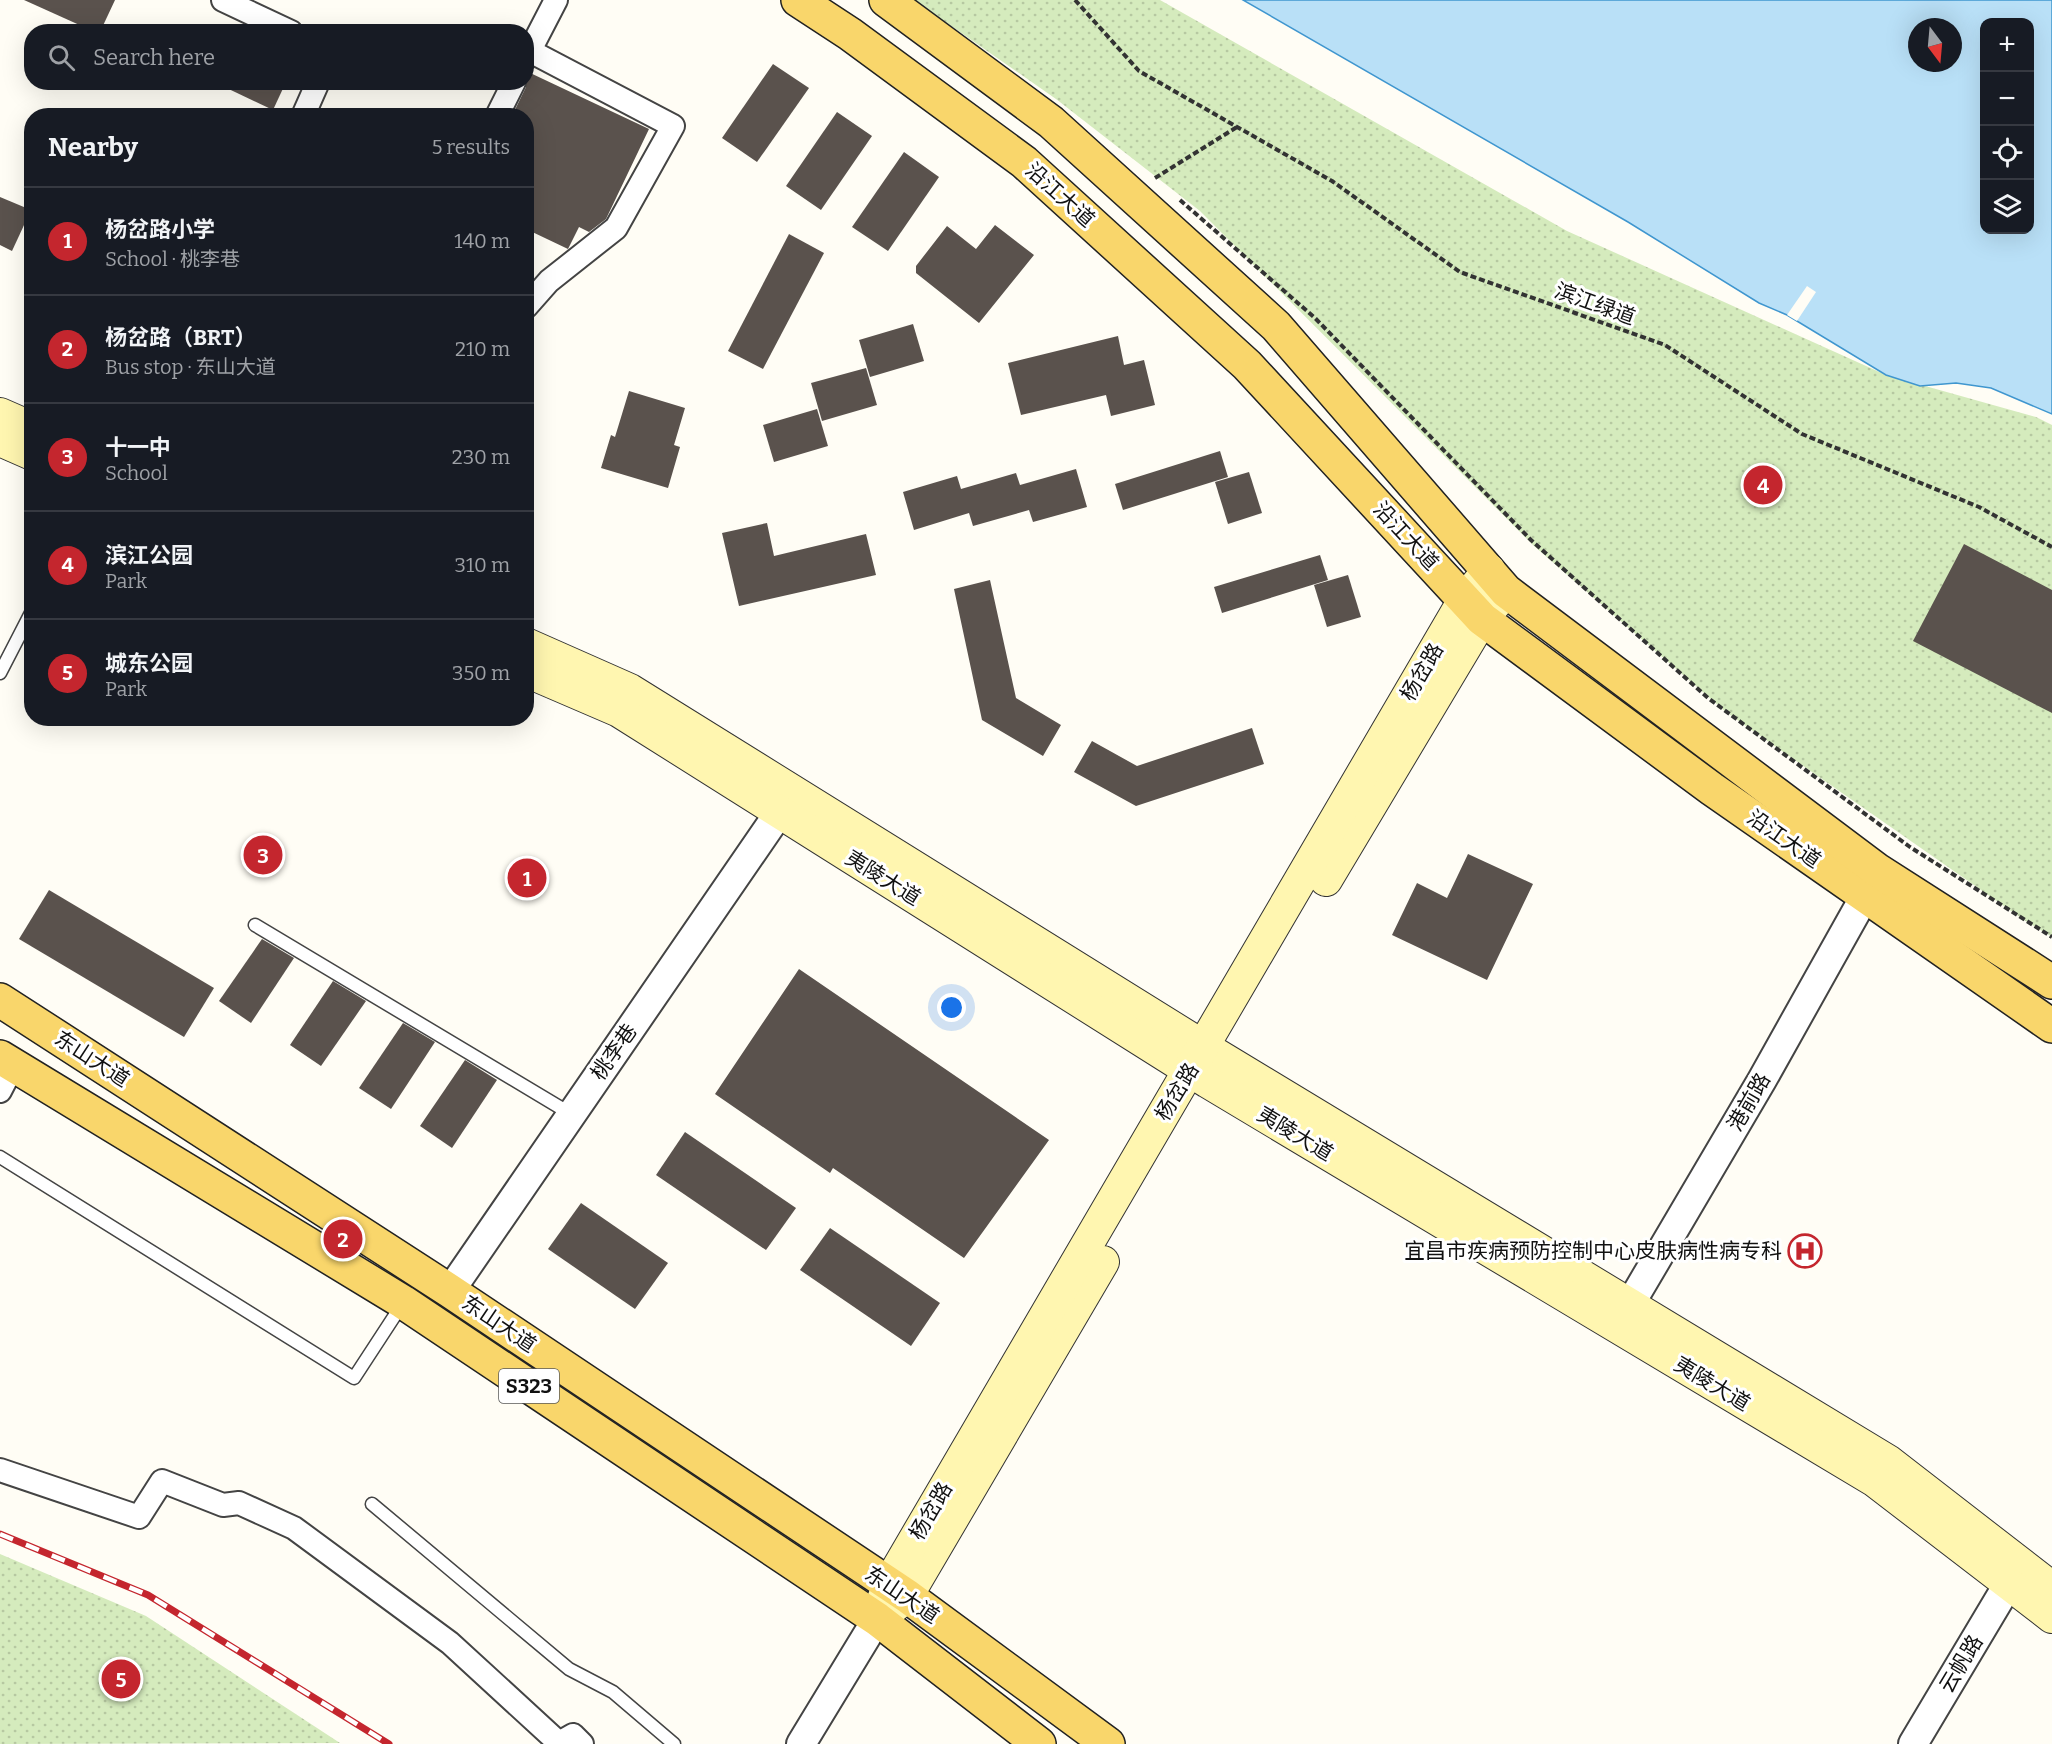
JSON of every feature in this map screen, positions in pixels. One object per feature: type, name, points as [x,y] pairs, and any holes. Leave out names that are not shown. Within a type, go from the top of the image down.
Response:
[{"type":"main road","name":"沿江大道","points":[[798,0],[850,34],[1033,170],[1247,365],[1473,610],[1712,789],[2052,1026]]},
{"type":"main road","name":"沿江大道","points":[[886,0],[1051,122],[1276,326],[1498,581],[1877,870],[2052,982]]},
{"type":"main road","points":[[0,414],[24,424]]},
{"type":"main road","points":[[0,440],[24,450]]},
{"type":"main road","name":"杨岔路","points":[[877,1619],[897,1590],[1473,610],[1498,581]]},
{"type":"main road","name":"夷陵大道","points":[[534,648],[630,690],[1206,1064],[1875,1481],[2052,1617]]},
{"type":"main road","name":"夷陵大道","points":[[534,674],[619,711],[779,813],[1206,1064],[1629,1306],[1888,1461],[2052,1588]]},
{"type":"main road","name":"东山大道","points":[[0,1000],[450,1291],[897,1590],[1108,1744]]},
{"type":"main road","name":"东山大道","points":[[4,1071],[403,1302],[877,1619],[1039,1744]]},
{"type":"street","points":[[223,0],[274,24]]},
{"type":"street","points":[[534,43],[556,0]]},
{"type":"street","points":[[534,58],[673,126],[616,228],[549,281],[534,298]]},
{"type":"street","points":[[307,108],[314,90]]},
{"type":"street","points":[[501,108],[510,90]]},
{"type":"street","name":"桃李巷","points":[[450,1291],[779,813]]},
{"type":"street","name":"港前路","points":[[1629,1306],[1762,1080],[1865,896]]},
{"type":"street","points":[[0,1470],[139,1517],[162,1481],[223,1505],[238,1503],[294,1528],[450,1643],[559,1743],[573,1735],[582,1744]]},
{"type":"street","name":"云帆路","points":[[1913,1744],[2009,1583]]},
{"type":"street","name":"杨岔路","points":[[801,1744],[877,1619]]},
{"type":"lane","points":[[0,673],[24,626]]},
{"type":"lane","points":[[255,925],[571,1114]]},
{"type":"lane","points":[[0,1157],[354,1378],[403,1302]]},
{"type":"lane","points":[[372,1504],[569,1670],[613,1692],[674,1744]]},
{"type":"path","name":"滨江绿道","points":[[1075,0],[1139,71],[1332,181],[1460,272],[1665,345],[1802,434],[1979,507],[2052,547]]},
{"type":"path","points":[[1155,178],[1237,127]]},
{"type":"path","points":[[1146,171],[1164,186]]},
{"type":"path","points":[[1173,194],[1315,318],[1531,540],[1708,698],[1910,847],[2052,938]]},
{"type":"green space","points":[[914,0],[1160,0],[1567,231],[1886,375],[2036,417],[2052,425],[2052,937],[2024,920],[1726,712],[1534,546],[1200,211],[1056,99]]},
{"type":"green space","points":[[0,1554],[146,1616],[340,1743],[0,1744]]},
{"type":"water","points":[[1243,0],[2052,0],[2052,414],[1991,388],[1956,383],[1920,386],[1886,375],[1787,315],[1759,303],[1628,222]]},
{"type":"pier","points":[[1807,286],[1816,292],[1797,321],[1787,315]]},
{"type":"building","points":[[24,0],[115,0],[104,24],[77,24]]},
{"type":"building","points":[[773,64],[809,88],[757,162],[722,138]]},
{"type":"building","points":[[534,75],[649,129],[606,219],[589,232],[579,227],[568,249],[534,233],[534,108],[516,108],[525,90],[534,90]]},
{"type":"building","points":[[231,90],[282,90],[274,108],[269,108]]},
{"type":"building","points":[[837,112],[872,136],[821,210],[786,186]]},
{"type":"building","points":[[904,152],[939,177],[888,251],[852,227]]},
{"type":"building","points":[[0,197],[24,207],[24,225],[12,251],[0,245]]},
{"type":"building","points":[[995,225],[1034,255],[979,323],[916,273],[916,266],[947,226],[976,249]]},
{"type":"building","points":[[789,234],[824,253],[763,369],[728,351]]},
{"type":"building","points":[[913,324],[924,361],[870,377],[859,340]]},
{"type":"building","points":[[1118,336],[1124,365],[1144,360],[1155,405],[1111,416],[1106,395],[1021,415],[1008,363]]},
{"type":"building","points":[[866,368],[877,405],[822,421],[811,383]]},
{"type":"building","points":[[629,391],[685,408],[674,445],[680,447],[668,488],[601,468],[611,435],[615,437]]},
{"type":"building","points":[[817,409],[828,446],[774,462],[763,425]]},
{"type":"building","points":[[1220,451],[1228,477],[1123,510],[1115,484]]},
{"type":"building","points":[[1076,469],[1087,507],[1033,522],[1029,510],[973,526],[969,513],[914,530],[903,492],[957,476],[961,489],[1016,473],[1020,485]]},
{"type":"building","points":[[1249,472],[1262,513],[1228,524],[1215,482]]},
{"type":"building","points":[[767,523],[774,556],[866,534],[876,575],[739,606],[722,533]]},
{"type":"building","points":[[1964,544],[2052,590],[2052,713],[1913,641]]},
{"type":"building","points":[[1320,555],[1328,580],[1222,613],[1214,587]]},
{"type":"building","points":[[1348,575],[1361,617],[1327,627],[1314,585]]},
{"type":"building","points":[[990,580],[1016,698],[1061,725],[1043,756],[982,720],[954,589]]},
{"type":"building","points":[[1252,728],[1264,764],[1136,806],[1074,772],[1092,741],[1137,766]]},
{"type":"building","points":[[1468,854],[1533,884],[1487,980],[1392,935],[1417,883],[1447,898]]},
{"type":"building","points":[[49,890],[214,988],[184,1037],[19,939]]},
{"type":"building","points":[[262,939],[294,958],[251,1023],[219,1001]]},
{"type":"building","points":[[799,969],[1049,1140],[964,1258],[833,1168],[830,1173],[715,1094]]},
{"type":"building","points":[[333,981],[366,1001],[321,1066],[290,1045]]},
{"type":"building","points":[[403,1023],[435,1042],[391,1109],[359,1088]]},
{"type":"building","points":[[465,1060],[497,1080],[452,1148],[420,1126]]},
{"type":"building","points":[[685,1132],[796,1208],[766,1250],[656,1175]]},
{"type":"building","points":[[581,1203],[668,1263],[635,1309],[548,1249]]},
{"type":"building","points":[[830,1228],[940,1303],[911,1346],[800,1270]]},
{"type":"railway","points":[[0,1534],[148,1595],[389,1744]]},
{"type":"place","name":"滨江公园","points":[[1763,485]]},
{"type":"place","name":"十一中","points":[[263,855]]},
{"type":"place","name":"杨岔路小学","points":[[527,878]]},
{"type":"place","name":"杨岔路（BRT）","points":[[343,1239]]},
{"type":"place","name":"宜昌市疾病预防控制中心皮肤病性病专科","points":[[1805,1251]]},
{"type":"place","name":"城东公园","points":[[121,1679]]}]
